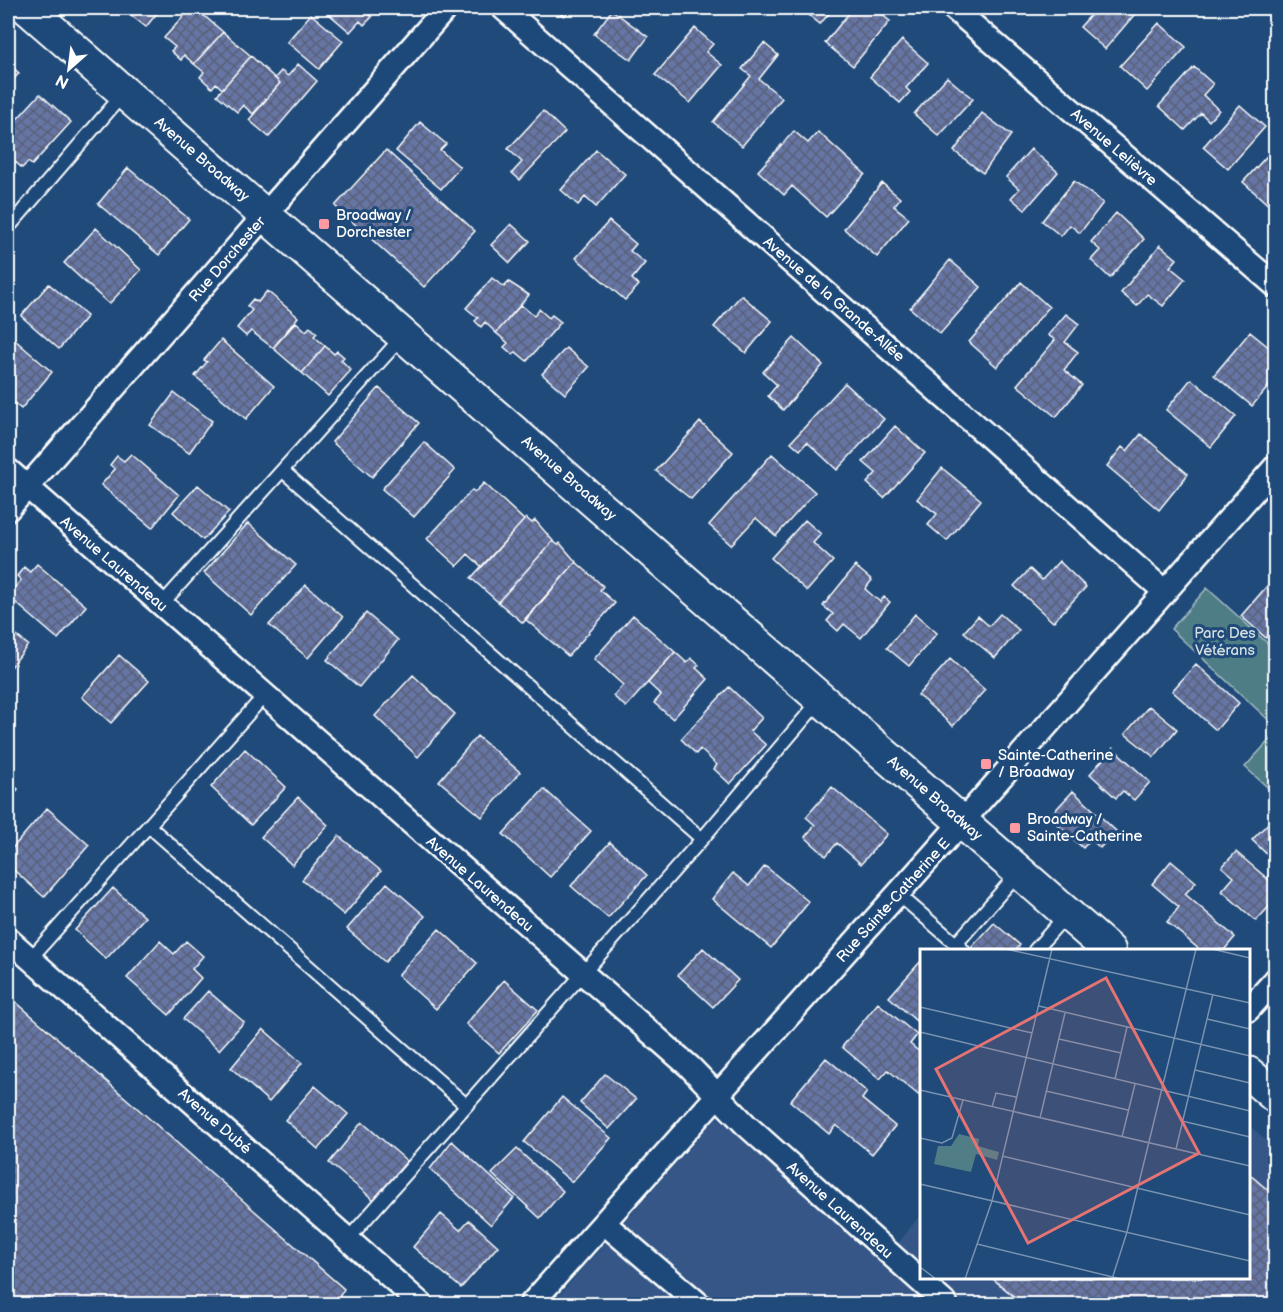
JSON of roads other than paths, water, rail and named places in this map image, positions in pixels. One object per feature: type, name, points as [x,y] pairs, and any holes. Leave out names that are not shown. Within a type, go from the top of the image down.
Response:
[{"type":"street","name":"Avenue Broadway","points":[[27,8],[1107,949]]},
{"type":"street","name":"Rue Dorchester","points":[[8,509],[446,8]]},
{"type":"street","name":"Avenue de la Grande-Allée","points":[[503,8],[1164,591]]},
{"type":"street","name":"Avenue Lelièvre","points":[[953,8],[1275,286]]},
{"type":"street","name":"Rue Sainte-Catherine E","points":[[531,1305],[716,1095],[963,822],[1275,466]]},
{"type":"street","name":"Avenue Laurendeau","points":[[8,470],[690,1067],[716,1095],[946,1305]]},
{"type":"street","name":"Avenue Dubé","points":[[8,939],[349,1238],[421,1305]]},
{"type":"street","points":[[1250,1008],[1275,980]]},
{"type":"street","points":[[1250,1075],[1275,1097]]},
{"type":"street","points":[[604,1223],[699,1305]]},
{"type":"lane","points":[[8,228],[124,92]]},
{"type":"lane","points":[[161,605],[404,335]]},
{"type":"lane","points":[[283,471],[702,839]]},
{"type":"lane","points":[[30,959],[150,827],[264,696]]},
{"type":"lane","points":[[349,1238],[465,1104],[702,839],[821,699]]},
{"type":"lane","points":[[150,827],[465,1104]]},
{"type":"lane","points":[[898,894],[959,947],[1019,872]]},
{"type":"lane","points":[[1037,949],[1067,914]]},
{"type":"place","name":"Broadway / Dorchester","points":[[324,224]]},
{"type":"place","name":"Sainte-Catherine / Broadway","points":[[986,764]]},
{"type":"place","name":"Broadway / Sainte-Catherine","points":[[1015,828]]},
{"type":"park label","name":"Parc Des Vétérans","points":[[1225,642]]}]
